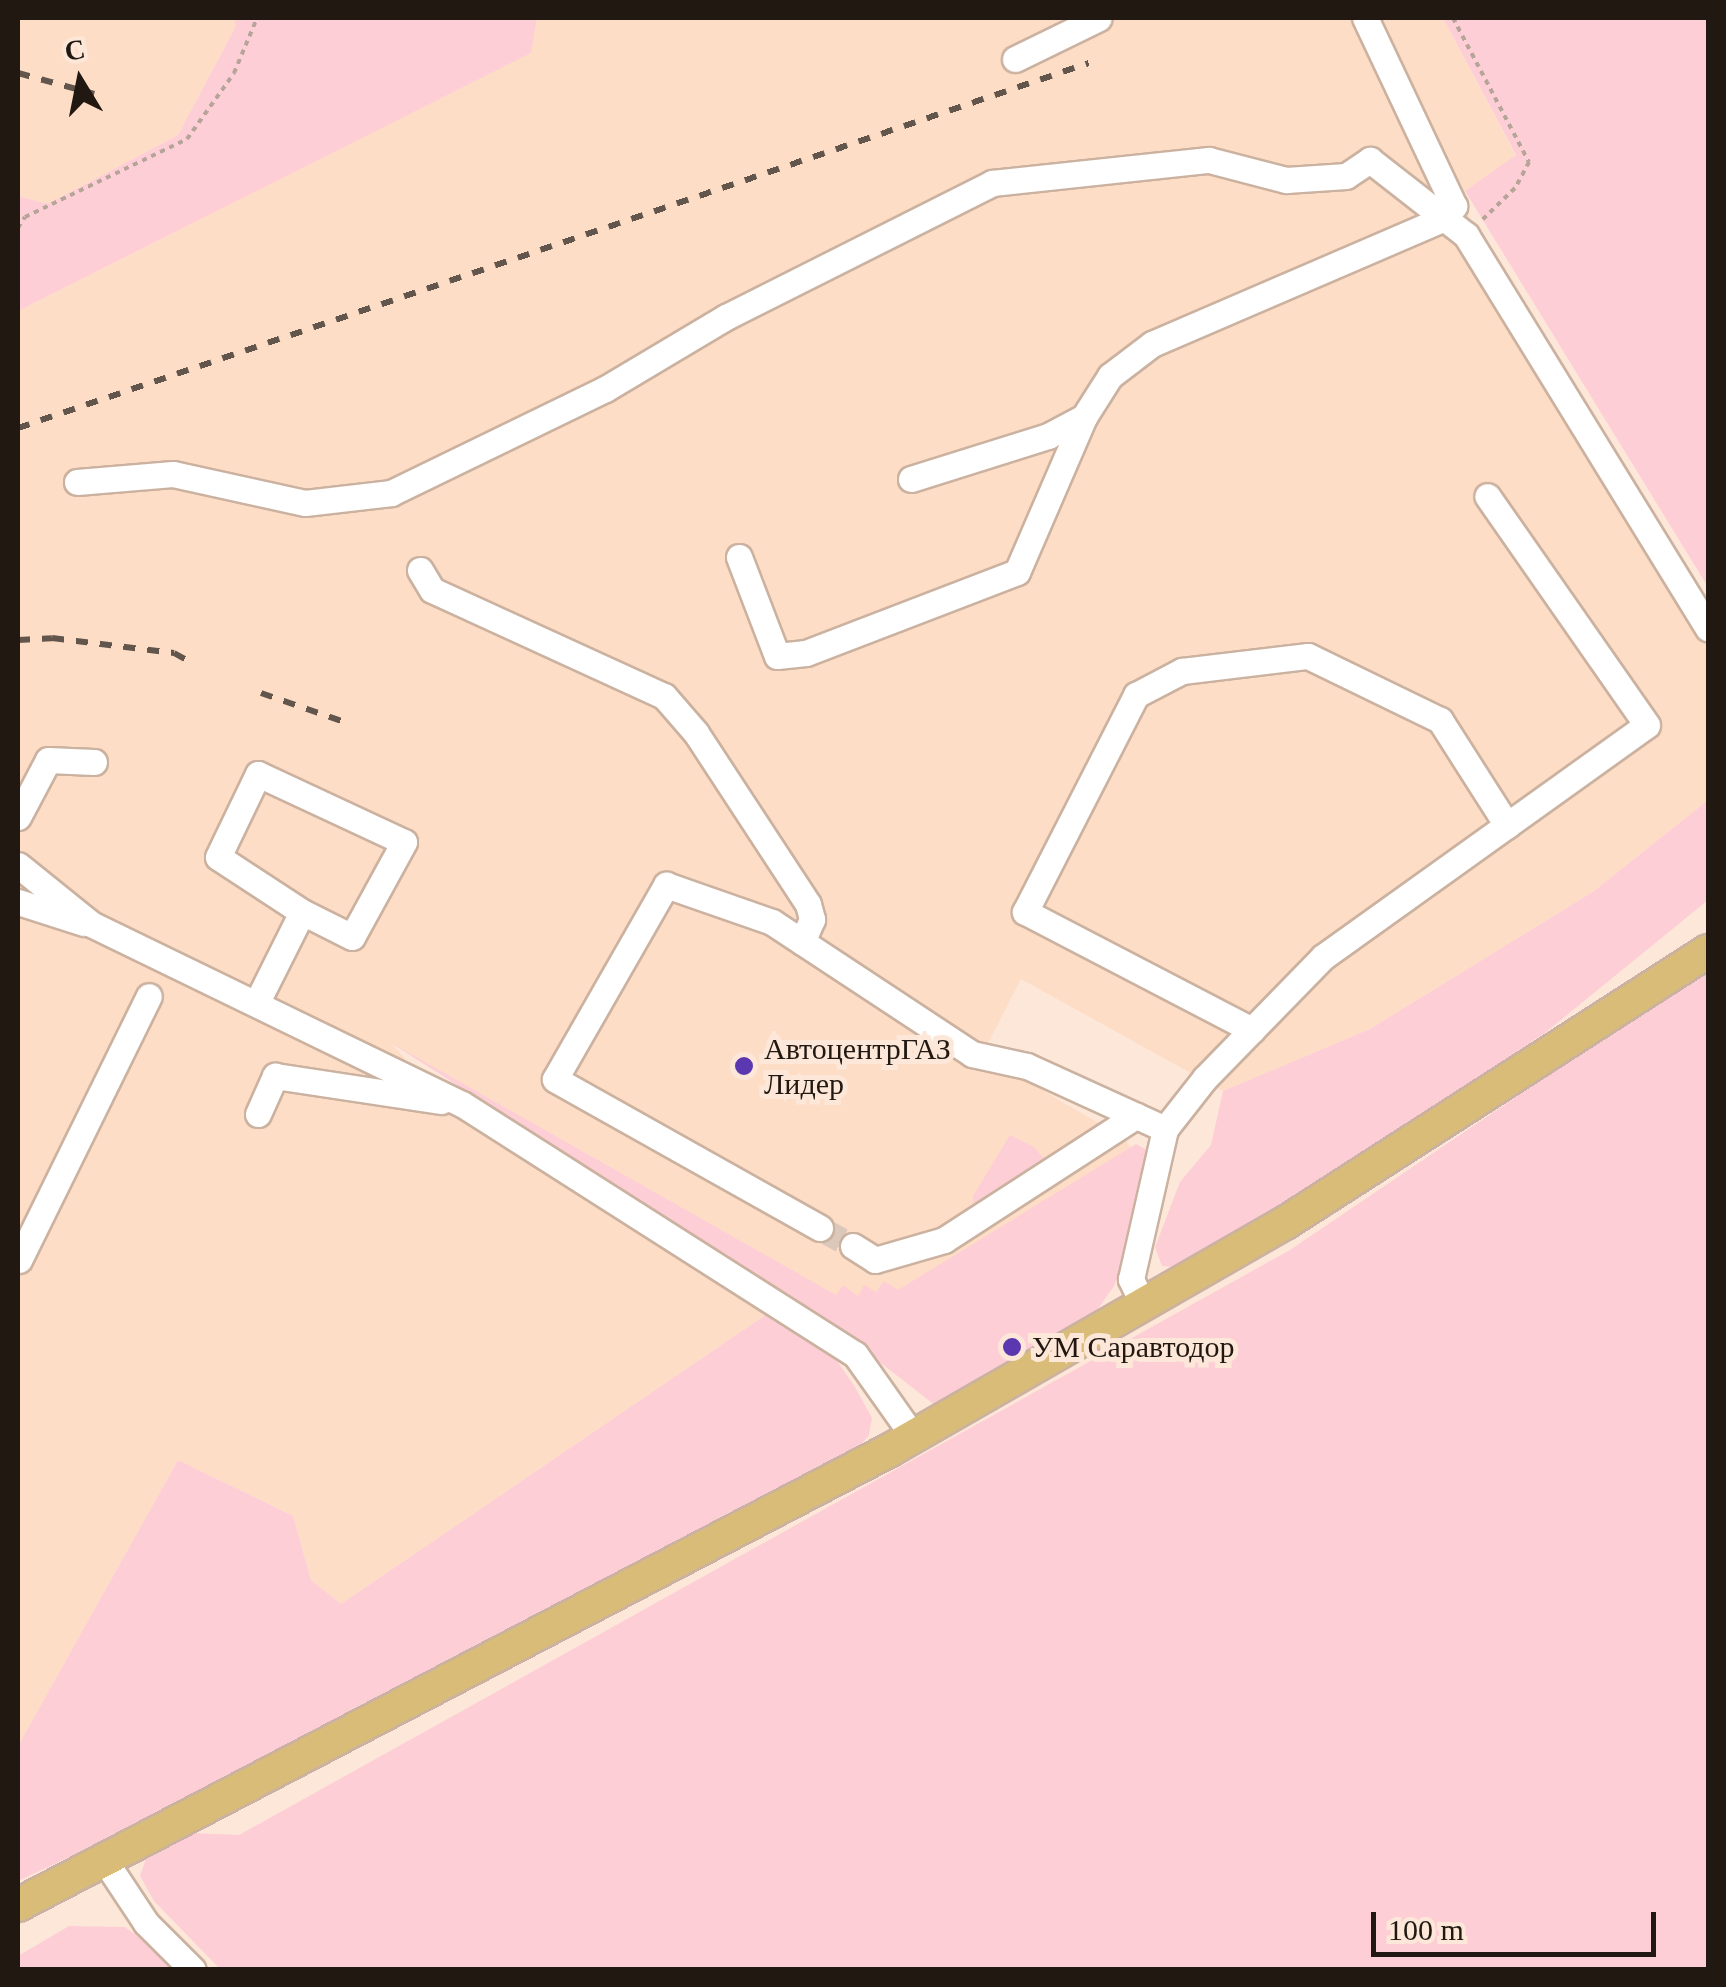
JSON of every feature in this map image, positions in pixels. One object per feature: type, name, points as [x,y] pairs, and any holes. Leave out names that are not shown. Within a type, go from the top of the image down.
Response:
[{"type":"main road","points":[[18,1905],[107,1864],[913,1436],[1144,1306],[1532,1070],[1708,952]]},
{"type":"street","points":[[1015,59],[1099,18]]},
{"type":"street","points":[[739,557],[777,656],[806,653],[1016,572],[1084,417],[1110,376],[1152,344],[1444,218],[1454,206],[1365,18]]},
{"type":"street","points":[[77,482],[173,474],[305,503],[391,493],[605,389],[726,317],[992,184],[1209,160],[1286,180],[1346,176],[1370,160],[1466,235],[1708,628]]},
{"type":"street","points":[[911,479],[1048,436],[1084,417]]},
{"type":"street","points":[[1144,1306],[1131,1279],[1165,1129],[1324,956],[1647,725],[1487,496]]},
{"type":"street","points":[[420,570],[432,590],[664,696],[696,733],[808,904],[812,919],[802,942]]},
{"type":"street","points":[[1252,1030],[1025,912],[1136,695],[1182,672],[1308,656],[1440,720],[1507,825]]},
{"type":"street","points":[[18,817],[48,760],[94,762]]},
{"type":"street","points":[[258,774],[404,842],[352,936],[302,912],[218,857],[258,774]]},
{"type":"street","points":[[18,865],[91,924]]},
{"type":"street","points":[[820,1228],[555,1079],[666,885],[772,922],[972,1054],[1027,1066],[1165,1129]]},
{"type":"street","points":[[18,902],[91,924],[258,1000],[462,1104],[855,1354],[913,1436]]},
{"type":"street","points":[[258,1000],[302,912]]},
{"type":"street","points":[[20,1260],[149,996]]},
{"type":"street","points":[[258,1114],[275,1076],[462,1104]]},
{"type":"street","points":[[853,1246],[875,1260],[944,1240],[1136,1116]]},
{"type":"street","points":[[107,1864],[146,1922],[193,1970]]},
{"type":"path","points":[[18,228],[25,218],[186,139],[234,73],[257,18]]},
{"type":"path","points":[[1454,18],[1529,162],[1515,188],[1466,235]]},
{"type":"shaded area","points":[[18,18],[234,18],[236,26],[178,135],[48,204],[18,196]]},
{"type":"shaded area","points":[[234,18],[537,18],[531,53],[18,311],[18,196],[48,204],[178,135],[236,26]]},
{"type":"shaded area","points":[[537,18],[1443,18],[1516,156],[1465,191],[1476,261],[1708,645],[1708,800],[1594,891],[1370,1029],[1223,1091],[1021,979],[982,1055],[1124,1138],[1138,1158],[889,1318],[836,1296],[391,1043],[451,1110],[767,1314],[341,1604],[311,1580],[293,1516],[178,1460],[18,1746],[18,311],[530,53]]},
{"type":"shaded area","points":[[1443,18],[1708,18],[1708,587],[1465,191],[1516,155]]},
{"type":"shaded area","points":[[1708,800],[1708,900],[1546,1032],[1373,1148],[1204,1251],[1174,1267],[1162,1266],[1155,1247],[1180,1182],[1211,1145],[1223,1091],[1370,1029],[1594,891]]},
{"type":"shaded area","points":[[1708,967],[1708,1969],[220,1969],[154,1901],[140,1876],[148,1853],[194,1833],[239,1835],[1290,1250]]},
{"type":"shaded area","points":[[388,1041],[836,1295],[843,1285],[858,1296],[864,1285],[876,1292],[884,1281],[898,1290],[1136,1144],[1154,1154],[1155,1188],[1114,1286],[1090,1320],[936,1406],[823,1318]]},
{"type":"shaded area","points":[[1010,1135],[1034,1147],[1050,1166],[974,1211],[973,1196]]},
{"type":"shaded area","points":[[767,1314],[837,1361],[855,1387],[872,1418],[869,1435],[853,1454],[146,1821],[18,1881],[18,1746],[178,1460],[293,1516],[311,1580],[341,1604]]},
{"type":"shaded area","points":[[69,1926],[125,1927],[181,1969],[18,1969],[18,1956]]},
{"type":"tunnel","points":[[820,1228],[853,1246]]},
{"type":"railway","points":[[18,428],[1089,63]]},
{"type":"railway","points":[[18,73],[94,94]]},
{"type":"railway","points":[[18,640],[52,638],[174,653],[194,664]]},
{"type":"railway","points":[[261,693],[347,723]]},
{"type":"place","name":"АвтоцентрГАЗ Лидер","points":[[744,1066]]},
{"type":"place","name":"УМ Саравтодор","points":[[1012,1347]]}]
